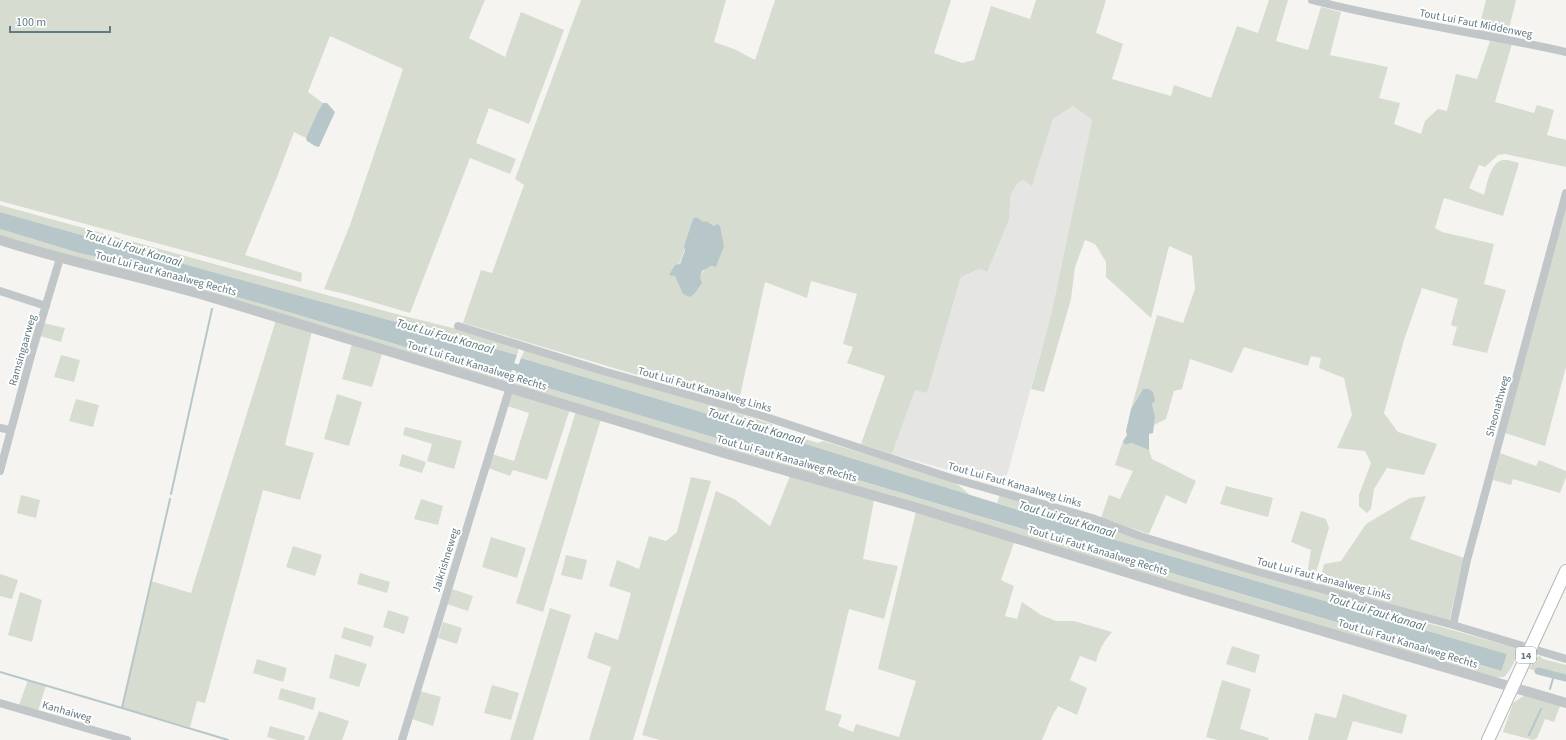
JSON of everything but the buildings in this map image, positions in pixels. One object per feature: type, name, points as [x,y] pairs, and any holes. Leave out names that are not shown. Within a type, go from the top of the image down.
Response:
[{"type":"main road","name":"14","points":[[1488,740],[1566,571]]},
{"type":"street","name":"Tout Lui Faut Middenweg","points":[[1312,0],[1425,25],[1510,40],[1566,52]]},
{"type":"street","name":"Sheonathweg","points":[[1453,625],[1467,560],[1566,193]]},
{"type":"street","name":"Tout Lui Faut Kanaalweg Rechts","points":[[0,240],[60,258],[178,287],[724,453],[922,510],[1184,590],[1566,703]]},
{"type":"street","name":"Ramsingaarweg","points":[[0,471],[60,258]]},
{"type":"street","points":[[0,291],[46,306]]},
{"type":"street","name":"Tout Lui Faut Kanaalweg Links","points":[[458,326],[603,371],[763,416],[951,478],[1092,518],[1140,536],[1255,571],[1453,625],[1566,659]]},
{"type":"street","name":"Jaikrishneweg","points":[[402,740],[510,387]]},
{"type":"street","points":[[0,428],[11,430]]},
{"type":"street","name":"Kanhaiweg","points":[[0,702],[127,740]]},
{"type":"shaded area","points":[[0,0],[485,0],[469,38],[505,57],[521,12],[564,30],[529,124],[489,108],[476,143],[516,159],[510,174],[470,158],[410,313],[324,289],[350,225],[403,69],[330,36],[308,92],[323,103],[306,138],[294,132],[245,255],[302,273],[301,282],[0,201]]},
{"type":"shaded area","points":[[581,0],[726,0],[714,42],[734,49],[755,60],[775,0],[951,0],[934,53],[962,63],[974,60],[991,6],[1030,19],[1036,0],[1106,0],[1096,33],[1123,44],[1112,79],[1171,96],[1174,85],[1211,98],[1237,26],[1258,33],[1269,0],[1288,0],[1276,41],[1308,50],[1321,7],[1341,12],[1330,55],[1388,67],[1379,98],[1400,103],[1394,124],[1421,134],[1425,121],[1438,109],[1447,111],[1456,74],[1477,79],[1490,41],[1512,44],[1495,102],[1534,113],[1537,105],[1554,110],[1547,135],[1566,140],[1566,167],[1505,154],[1498,155],[1485,167],[1479,165],[1469,188],[1484,195],[1490,173],[1497,163],[1501,160],[1506,160],[1519,163],[1503,216],[1444,198],[1435,228],[1442,232],[1494,244],[1484,284],[1506,290],[1487,353],[1452,345],[1457,327],[1451,325],[1458,299],[1422,288],[1404,340],[1384,413],[1398,432],[1437,444],[1424,475],[1387,468],[1374,489],[1371,509],[1367,513],[1359,506],[1359,495],[1371,463],[1365,451],[1337,448],[1352,415],[1344,378],[1319,368],[1321,358],[1311,356],[1308,366],[1244,347],[1232,373],[1190,359],[1182,389],[1174,391],[1166,419],[1154,425],[1152,406],[1143,389],[1131,409],[1157,315],[1183,323],[1195,289],[1192,256],[1169,246],[1151,318],[1106,277],[1106,262],[1095,244],[1085,240],[1075,267],[1071,299],[1044,392],[1031,389],[1051,315],[1092,120],[1073,106],[1053,119],[1032,186],[1023,180],[1017,184],[1011,194],[1009,220],[987,272],[979,269],[961,277],[927,393],[915,390],[892,454],[861,444],[885,376],[847,363],[853,347],[843,344],[857,294],[811,281],[807,298],[765,282],[738,405],[463,323],[481,270],[492,273],[524,185],[515,179]],"holes":[[[696,217],[714,226],[716,267],[710,266],[702,272],[700,278],[680,284],[675,276]]]},
{"type":"shaded area","points":[[1486,0],[1516,0],[1507,37],[1478,31]]},
{"type":"shaded area","points":[[1073,106],[1092,120],[1051,315],[1004,486],[892,454],[915,389],[927,393],[961,277],[979,269],[986,272],[1009,220],[1011,194],[1017,184],[1023,180],[1032,186],[1053,119]]},
{"type":"shaded area","points":[[0,205],[396,314],[457,329],[519,347],[517,355],[0,212]]},
{"type":"shaded area","points":[[1566,206],[1566,367],[1545,446],[1505,433]]},
{"type":"shaded area","points":[[0,229],[79,253],[124,263],[509,378],[507,382],[0,236]]},
{"type":"shaded area","points":[[276,320],[312,331],[285,445],[314,453],[300,500],[263,490],[205,703],[197,701],[190,727],[122,708],[151,581],[191,593]]},
{"type":"shaded area","points":[[44,323],[65,328],[61,342],[40,336]]},
{"type":"shaded area","points":[[352,344],[382,354],[372,387],[342,379]]},
{"type":"shaded area","points":[[525,349],[772,424],[773,429],[818,443],[823,441],[955,482],[970,495],[521,358]]},
{"type":"shaded area","points":[[61,355],[80,360],[74,382],[54,377]]},
{"type":"shaded area","points":[[514,378],[1500,671],[1507,654],[1119,541],[997,503],[1000,494],[1253,574],[1516,648],[1517,652],[1512,667],[1504,677],[1493,678],[512,385]]},
{"type":"shaded area","points":[[512,391],[570,409],[547,480],[513,470],[510,476],[488,468],[492,454],[514,461],[529,413],[507,406]]},
{"type":"shaded area","points":[[337,394],[362,402],[349,446],[324,439]]},
{"type":"shaded area","points":[[76,399],[99,405],[93,427],[69,421]]},
{"type":"shaded area","points":[[576,411],[601,419],[543,612],[516,603]]},
{"type":"shaded area","points":[[405,427],[462,441],[454,469],[427,461],[432,444],[403,435]]},
{"type":"shaded area","points":[[1123,441],[1125,445],[1130,443],[1149,450],[1152,459],[1196,481],[1186,504],[1166,495],[1149,534],[1101,518],[1109,495],[1120,499],[1133,471],[1115,465]]},
{"type":"shaded area","points":[[1500,453],[1536,466],[1539,460],[1566,471],[1566,477],[1560,493],[1513,479],[1511,485],[1493,480]]},
{"type":"shaded area","points":[[402,454],[426,462],[422,473],[399,466]]},
{"type":"shaded area","points":[[790,476],[874,500],[863,559],[898,566],[884,619],[849,609],[825,710],[842,715],[838,726],[853,732],[856,724],[899,737],[916,681],[878,669],[916,511],[1015,540],[1001,580],[1014,586],[1005,616],[1017,619],[1022,602],[1041,615],[1056,621],[1074,621],[1112,632],[1102,646],[1096,662],[1080,656],[1070,680],[1087,688],[1077,715],[1058,706],[1042,740],[660,740],[642,735],[716,491],[734,499],[770,526]]},
{"type":"shaded area","points":[[691,477],[711,481],[633,740],[589,740],[611,667],[587,658],[595,632],[618,640],[631,593],[609,586],[617,560],[639,569],[649,536],[666,541],[677,532]]},
{"type":"shaded area","points":[[1226,486],[1273,498],[1268,517],[1220,504]]},
{"type":"shaded area","points":[[21,495],[40,500],[36,518],[17,513]]},
{"type":"shaded area","points":[[1426,496],[1410,539],[1464,558],[1449,621],[1319,585],[1324,564],[1341,561],[1366,524],[1410,498]]},
{"type":"shaded area","points":[[421,499],[443,506],[438,525],[414,519]]},
{"type":"shaded area","points":[[1301,511],[1326,519],[1329,528],[1313,583],[1306,581],[1311,550],[1291,542]]},
{"type":"shaded area","points":[[491,537],[526,548],[517,578],[482,567]]},
{"type":"shaded area","points":[[293,546],[322,555],[315,576],[286,567]]},
{"type":"shaded area","points":[[566,555],[587,560],[582,580],[561,575]]},
{"type":"shaded area","points":[[360,573],[390,582],[387,593],[357,584]]},
{"type":"shaded area","points":[[0,574],[18,580],[12,599],[0,596]]},
{"type":"shaded area","points":[[452,589],[473,596],[468,611],[447,604]]},
{"type":"shaded area","points":[[20,592],[42,600],[32,642],[8,635]]},
{"type":"shaded area","points":[[550,608],[571,615],[533,740],[510,740]]},
{"type":"shaded area","points":[[388,610],[409,617],[404,634],[383,627]]},
{"type":"shaded area","points":[[443,622],[462,628],[457,644],[438,638]]},
{"type":"shaded area","points":[[344,627],[374,636],[371,647],[341,638]]},
{"type":"shaded area","points":[[1232,646],[1260,655],[1255,673],[1226,664]]},
{"type":"shaded area","points":[[335,654],[367,664],[359,687],[329,678]]},
{"type":"shaded area","points":[[1540,656],[1543,659],[1566,665],[1566,678],[1529,669],[1535,658]]},
{"type":"shaded area","points":[[257,659],[287,668],[283,682],[253,673]]},
{"type":"shaded area","points":[[28,680],[46,685],[38,711],[19,705]]},
{"type":"shaded area","points":[[1222,680],[1251,689],[1240,729],[1269,738],[1268,740],[1217,740],[1206,737]]},
{"type":"shaded area","points":[[492,685],[519,693],[511,720],[484,713]]},
{"type":"shaded area","points":[[281,688],[316,698],[313,710],[278,699]]},
{"type":"shaded area","points":[[420,691],[441,697],[433,726],[412,719]]},
{"type":"shaded area","points":[[1343,694],[1407,715],[1402,734],[1353,721],[1347,740],[1308,740],[1315,713],[1336,718]]},
{"type":"shaded area","points":[[1525,695],[1560,706],[1554,722],[1545,719],[1537,738],[1533,740],[1503,732],[1513,703]]},
{"type":"shaded area","points":[[319,711],[349,721],[342,740],[308,740]]},
{"type":"shaded area","points":[[270,726],[305,736],[304,740],[277,740],[267,737]]},
{"type":"water","points":[[323,103],[327,103],[335,112],[319,147],[307,141],[306,138]]},
{"type":"water","points":[[0,212],[517,355],[509,378],[124,263],[79,253],[0,229]]},
{"type":"water","points":[[696,217],[714,226],[717,224],[720,226],[724,246],[716,267],[711,266],[702,271],[700,278],[702,283],[690,297],[683,294],[675,276],[669,275],[675,265],[680,264],[693,219]]},
{"type":"water","points":[[521,358],[738,423],[1119,541],[1507,654],[1501,671],[514,378]]},
{"type":"water","points":[[1143,389],[1149,389],[1153,392],[1155,401],[1152,404],[1155,417],[1153,433],[1149,434],[1149,450],[1131,443],[1125,445],[1123,441],[1127,435],[1126,431],[1131,409]]},
{"type":"waterway","points":[[171,494],[212,309]]},
{"type":"waterway","name":"Tout Lui Faut Kanaal","points":[[504,364],[526,370]]},
{"type":"waterway","points":[[170,499],[122,708],[228,740]]},
{"type":"waterway","name":"Tout Lui Faut Kanaal","points":[[1538,671],[1566,678]]},
{"type":"waterway","points":[[0,672],[122,708]]},
{"type":"waterway","points":[[1550,689],[1554,675]]},
{"type":"waterway","points":[[1529,735],[1541,709]]}]
